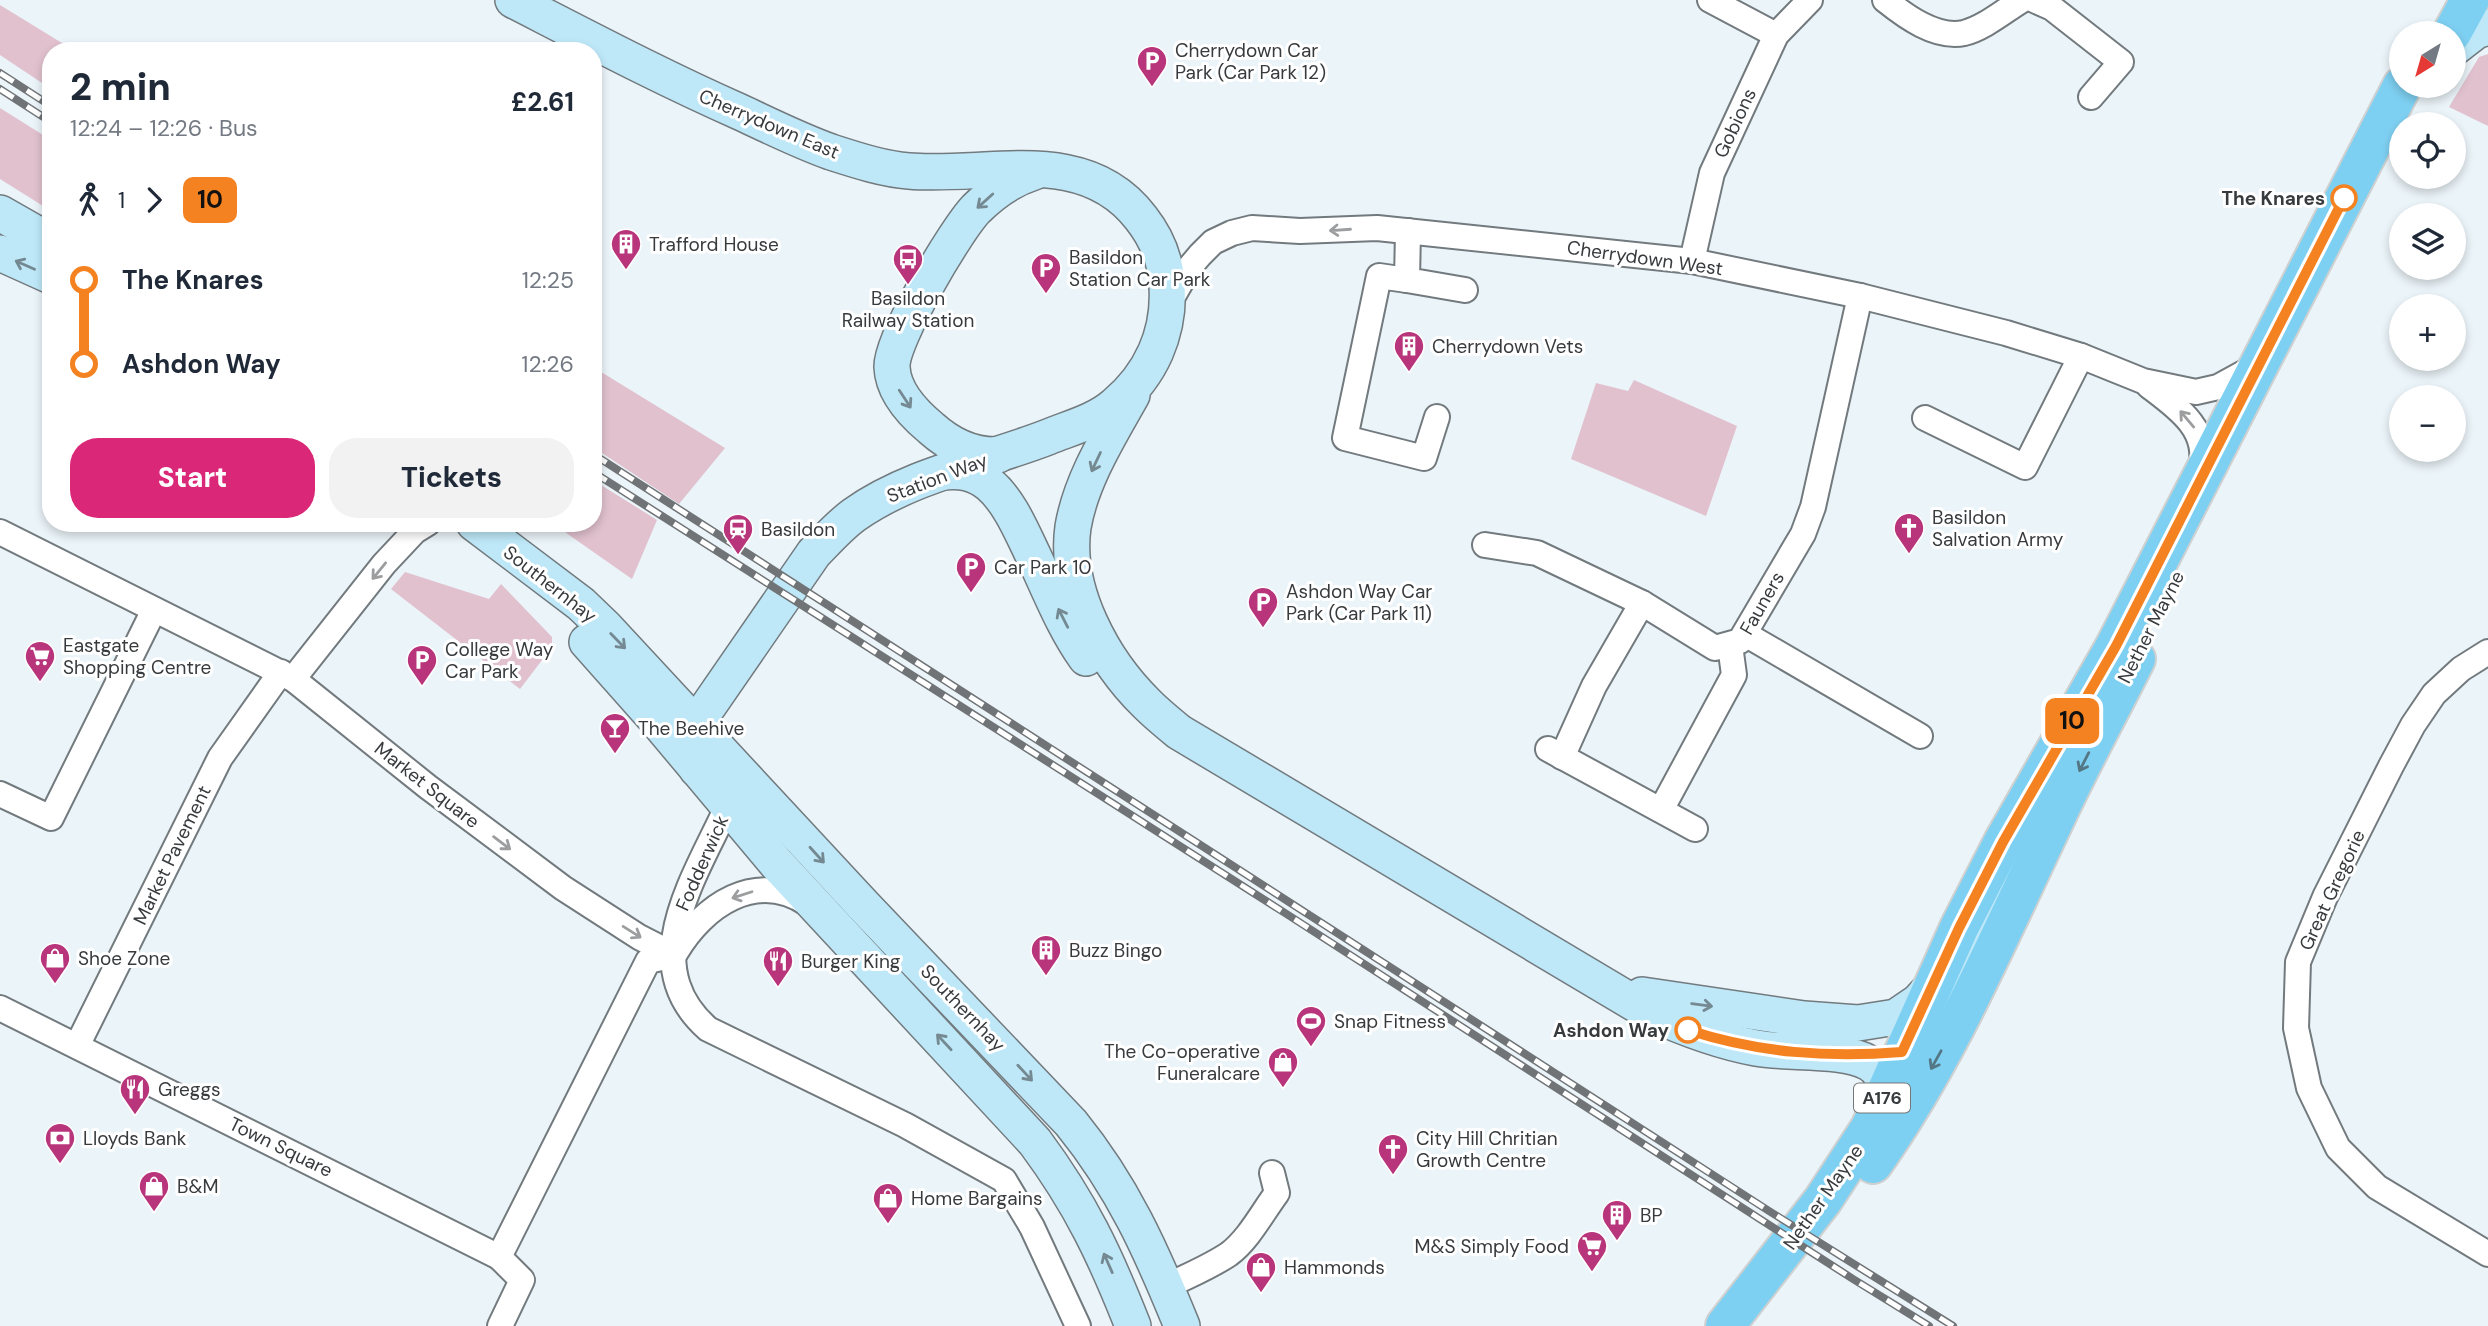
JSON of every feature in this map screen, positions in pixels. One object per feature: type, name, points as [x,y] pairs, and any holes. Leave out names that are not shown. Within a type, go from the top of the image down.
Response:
[{"type":"main road","points":[[2434,21],[2445,0]]},
{"type":"main road","points":[[2459,21],[2470,0]]},
{"type":"main road","name":"Nether Mayne","points":[[1725,1326],[1823,1200],[1860,1146],[1930,990],[2003,842],[2116,646],[2396,98]]},
{"type":"main road","name":"Nether Mayne","points":[[1753,1326],[1833,1220],[1899,1125],[1950,1036],[2053,823],[2389,156]]},
{"type":"street","name":"Cherrydown East","points":[[513,0],[594,42]]},
{"type":"street","points":[[1710,0],[1776,35]]},
{"type":"street","name":"Gobions","points":[[1692,261],[1712,173],[1776,35],[1810,0]]},
{"type":"street","points":[[1885,0],[1915,23],[1944,32],[1963,34],[2022,0]]},
{"type":"street","points":[[2034,0],[2052,8],[2121,62],[2091,97]]},
{"type":"street","points":[[2466,39],[2476,31],[2488,27]]},
{"type":"street","name":"Cherrydown East","points":[[602,46],[664,78],[828,151],[870,164],[907,171],[1044,169],[1091,180],[1131,205],[1161,252],[1169,304],[1160,343],[1150,367],[1140,380]]},
{"type":"street","points":[[999,455],[984,456],[957,447],[920,419],[906,404],[897,386],[892,367],[894,351],[934,273],[974,211],[1007,185],[1044,169]]},
{"type":"street","points":[[0,213],[42,237]]},
{"type":"street","name":"Cherrydown West","points":[[1169,304],[1189,268],[1200,255],[1213,242],[1232,233],[1252,228],[1300,231],[1377,228],[1692,261],[1860,296],[2006,333],[2081,356],[2143,381],[2196,392],[2218,387],[2249,370],[2268,351]]},
{"type":"street","points":[[1407,280],[1408,231]]},
{"type":"street","points":[[0,253],[42,272]]},
{"type":"street","points":[[1437,417],[1424,458],[1345,438],[1379,276],[1465,290]]},
{"type":"street","name":"Fauners","points":[[1485,545],[1536,553],[1642,603],[1715,648],[1738,640],[1803,534],[1814,507],[1860,296]]},
{"type":"street","points":[[1925,418],[2025,467],[2081,356]]},
{"type":"street","points":[[1140,380],[1095,462],[1086,486],[1074,525],[1074,567],[1080,596],[1107,652],[1123,677],[1146,703],[1179,732]]},
{"type":"street","name":"Station Way","points":[[696,723],[814,553],[853,516],[881,498],[944,472],[999,455],[1093,418],[1114,406],[1140,380]]},
{"type":"street","name":"Cherrydown West","points":[[2143,381],[2178,408],[2202,441],[2203,460],[2189,505]]},
{"type":"street","points":[[944,472],[965,472],[977,476],[999,495],[1020,527],[1076,644],[1095,670],[1131,703],[1649,1012],[1688,1030],[1759,1049],[1850,1056],[1902,1052],[1920,1037],[1946,1000],[2005,883],[2053,823]]},
{"type":"street","name":"Market Square","points":[[0,532],[287,676],[428,787],[563,888],[639,937],[674,955]]},
{"type":"street","name":"Market Pavement","points":[[77,1046],[220,758],[287,676],[414,532]]},
{"type":"street","name":"Southernhay","points":[[478,532],[658,722],[777,864],[1009,1111],[1057,1171],[1098,1242],[1133,1326]]},
{"type":"street","name":"Southernhay","points":[[480,532],[581,604],[1078,1131],[1131,1210],[1182,1326]]},
{"type":"street","points":[[1642,603],[1554,753],[1695,829]]},
{"type":"street","points":[[0,794],[51,818],[155,610]]},
{"type":"street","points":[[1661,810],[1734,675],[1738,640],[1920,736]]},
{"type":"street","name":"Great Gregorie","points":[[2488,652],[2461,669],[2434,694],[2413,725],[2391,766],[2325,897],[2298,962],[2296,1028],[2309,1087],[2338,1148],[2377,1187],[2488,1254]]},
{"type":"street","points":[[658,722],[678,729],[688,728],[696,723]]},
{"type":"street","points":[[696,723],[691,747],[697,769]]},
{"type":"street","name":"Fodderwick","points":[[674,955],[677,918],[728,806],[741,792],[750,791],[772,804]]},
{"type":"street","name":"Fodderwick","points":[[674,955],[686,935],[715,907],[750,891],[781,890],[826,917]]},
{"type":"street","points":[[500,1326],[522,1280],[499,1257],[648,961],[674,955],[674,978],[682,999],[693,1016],[708,1029],[893,1119],[1004,1180],[1032,1227],[1078,1326]]},
{"type":"street","points":[[1589,976],[1652,997],[1836,1022],[1877,1021],[1896,1017],[1930,990]]},
{"type":"street","name":"Town Square","points":[[0,1008],[499,1257]]},
{"type":"street","points":[[1850,1056],[1879,1070],[1883,1080],[1882,1100]]},
{"type":"street","points":[[1157,1326],[1154,1306],[1166,1287],[1230,1253],[1282,1185]]},
{"type":"shaded area","points":[[0,5],[60,42],[42,42],[42,83],[0,55]]},
{"type":"shaded area","points":[[2488,54],[2488,126],[2466,115],[2466,112],[2449,107],[2454,98],[2466,98],[2466,79],[2479,57]]},
{"type":"shaded area","points":[[0,108],[42,134],[42,205],[0,179]]},
{"type":"shaded area","points":[[602,373],[725,448],[679,504],[602,453]]},
{"type":"shaded area","points":[[1634,380],[1737,426],[1706,516],[1571,459],[1596,383],[1628,391]]},
{"type":"shaded area","points":[[602,486],[657,520],[632,579],[565,532],[602,532]]},
{"type":"shaded area","points":[[405,572],[489,599],[501,584],[552,637],[552,647],[520,689],[391,589]]},
{"type":"railway","points":[[0,73],[42,100]]},
{"type":"railway","points":[[0,89],[42,116]]},
{"type":"railway","points":[[602,460],[1769,1211],[1953,1326]]},
{"type":"railway","points":[[602,478],[1929,1326]]},
{"type":"bus line","name":"10","points":[[1688,1030],[1759,1049],[1850,1056],[1902,1052],[1959,928],[2003,842],[2116,646],[2344,198]]},
{"type":"place","name":"Cherrydown Car Park (Car Park 12)","points":[[1152,88]]},
{"type":"place","name":"The Knares","points":[[2344,198]]},
{"type":"place","name":"Trafford House","points":[[626,271]]},
{"type":"place","name":"Basildon Railway Station","points":[[908,286]]},
{"type":"place","name":"Basildon Station Car Park","points":[[1046,295]]},
{"type":"place","name":"Cherrydown Vets","points":[[1409,373]]},
{"type":"place","name":"Basildon Salvation Army","points":[[1909,555]]},
{"type":"place","name":"Basildon","points":[[738,556]]},
{"type":"place","name":"Car Park 10","points":[[971,594]]},
{"type":"place","name":"Ashdon Way Car Park (Car Park 11)","points":[[1263,629]]},
{"type":"place","name":"Eastgate Shopping Centre","points":[[40,683]]},
{"type":"place","name":"College Way Car Park","points":[[422,687]]},
{"type":"place","name":"The Beehive","points":[[615,755]]},
{"type":"place","name":"Buzz Bingo","points":[[1046,977]]},
{"type":"place","name":"Shoe Zone","points":[[55,985]]},
{"type":"place","name":"Burger King","points":[[778,988]]},
{"type":"place","name":"Ashdon Way","points":[[1688,1030]]},
{"type":"place","name":"Snap Fitness","points":[[1311,1048]]},
{"type":"place","name":"The Co-operative Funeralcare","points":[[1283,1089]]},
{"type":"place","name":"Greggs","points":[[135,1116]]},
{"type":"place","name":"Lloyds Bank","points":[[60,1165]]},
{"type":"place","name":"City Hill Chritian Growth Centre","points":[[1393,1176]]},
{"type":"place","name":"B&M","points":[[154,1213]]},
{"type":"place","name":"Home Bargains","points":[[888,1225]]},
{"type":"place","name":"BP","points":[[1617,1242]]},
{"type":"place","name":"M&S Simply Food","points":[[1592,1273]]},
{"type":"place","name":"Hammonds","points":[[1261,1294]]}]
